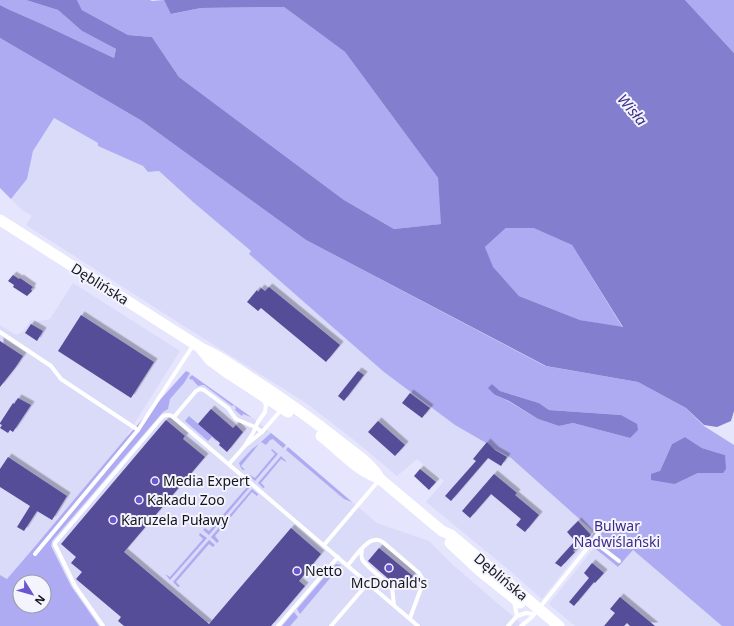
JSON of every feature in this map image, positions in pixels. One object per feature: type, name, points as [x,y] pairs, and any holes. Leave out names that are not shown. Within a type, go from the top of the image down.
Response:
[{"type":"main road","name":"Dęblińska","points":[[1,223],[198,346],[213,353],[281,403],[314,422],[358,455],[373,468],[380,479],[442,531],[452,535],[536,611],[549,626]]},
{"type":"main road","name":"Dęblińska","points":[[198,346],[210,360],[229,374],[258,393],[281,403]]},
{"type":"main road","name":"Dęblińska","points":[[442,531],[445,538],[480,571],[511,596],[559,626]]},
{"type":"lane","points":[[0,332],[51,366],[61,379],[138,430]]},
{"type":"lane","points":[[35,554],[138,430],[198,346]]},
{"type":"lane","points":[[174,417],[196,391],[200,389],[207,391],[228,408],[236,419],[256,427],[262,432]]},
{"type":"lane","points":[[258,393],[266,405],[265,412]]},
{"type":"lane","points":[[229,464],[244,446],[265,412],[281,403]]},
{"type":"lane","points":[[244,446],[262,432],[281,403]]},
{"type":"lane","points":[[103,626],[75,586],[55,543],[163,416],[166,415],[174,417],[418,626]]},
{"type":"lane","points":[[324,545],[380,479]]},
{"type":"lane","points":[[522,626],[532,617],[602,528]]},
{"type":"lane","points":[[348,565],[368,542],[379,540],[384,543],[419,573],[422,578],[423,583],[410,618]]},
{"type":"lane","points":[[593,541],[619,561]]},
{"type":"lane","points":[[363,548],[361,553],[365,564],[392,587],[394,605]]},
{"type":"lane","points":[[278,626],[338,557]]},
{"type":"lane","points":[[332,626],[368,583]]},
{"type":"lane","points":[[511,596],[515,604],[517,616]]},
{"type":"lane","points":[[508,626],[517,616],[536,611]]},
{"type":"shaded area","points":[[53,118],[98,143],[98,146],[143,166],[148,172],[159,171],[251,251],[249,254],[455,425],[486,443],[487,442],[493,448],[511,458],[594,532],[542,599],[508,569],[426,502],[444,481],[417,459],[397,476],[306,403],[26,225],[32,216],[22,210],[11,199],[27,179],[33,151]]},
{"type":"shaded area","points":[[73,283],[180,351],[126,437],[186,371],[253,418],[377,523],[429,541],[453,565],[524,626],[96,626],[37,544],[7,579],[0,575],[0,325],[16,335],[23,332],[31,320],[35,322],[50,319]]},
{"type":"shaded area","points":[[594,548],[618,567],[633,550],[722,626],[575,626],[549,604]]},
{"type":"green space","points":[[0,0],[26,0],[58,10],[82,31],[116,49],[114,58],[0,5]]},
{"type":"green space","points":[[77,0],[164,0],[172,14],[201,8],[284,7],[345,52],[438,178],[442,224],[394,229],[344,200],[179,77],[152,37],[128,35],[82,10]]},
{"type":"green space","points":[[685,0],[734,0],[734,53]]},
{"type":"green space","name":"Bulwar Nadwiślański","points":[[0,38],[142,121],[306,240],[545,366],[638,382],[686,408],[704,426],[734,445],[734,626],[722,626],[633,550],[618,567],[587,542],[594,532],[511,458],[493,448],[487,442],[486,443],[455,425],[384,372],[249,254],[251,251],[159,171],[148,172],[143,166],[98,146],[98,143],[54,118],[33,151],[27,179],[11,199],[0,188]],"holes":[[[492,384],[500,391],[539,403],[549,410],[621,415],[630,438],[573,423],[559,426],[538,419],[495,395]],[[685,437],[702,448],[725,455],[723,473],[698,473],[675,484],[660,471],[672,444]]]},
{"type":"green space","points":[[534,227],[572,245],[623,328],[580,320],[519,296],[492,267],[485,247],[506,228]]},
{"type":"green space","points":[[186,371],[190,373],[184,383],[170,399],[168,409],[163,412],[52,541],[51,546],[71,586],[99,626],[0,626],[0,575],[7,579],[125,439]]},
{"type":"green space","points":[[192,375],[251,417],[243,414],[242,416],[235,410],[236,408],[234,405],[232,406],[204,385],[198,386],[192,379],[191,380],[189,378]]},
{"type":"green space","points":[[189,416],[217,440],[216,441],[212,437],[208,441],[185,421]]},
{"type":"green space","points":[[271,433],[286,445],[283,448],[273,439],[266,445],[261,442]]},
{"type":"green space","points":[[259,444],[241,466],[245,470],[243,470],[239,463]]},
{"type":"green space","points":[[288,447],[352,502],[344,499],[286,450]]},
{"type":"green space","points":[[272,449],[278,454],[255,481],[250,475],[255,478],[275,454],[271,450]]},
{"type":"green space","points":[[281,456],[286,462],[281,459],[261,483],[265,487],[263,488],[258,483]]},
{"type":"green space","points":[[244,482],[250,487],[209,535],[203,530],[205,528],[209,531],[247,487],[242,483]]},
{"type":"green space","points":[[252,489],[258,495],[257,496],[252,492],[215,536],[219,541],[217,543],[211,537]]},
{"type":"green space","points":[[200,533],[207,538],[170,580],[165,574],[170,577],[203,539],[199,535]]},
{"type":"green space","points":[[209,540],[215,545],[213,547],[209,544],[176,582],[180,586],[178,587],[173,582]]},
{"type":"green space","points":[[336,564],[341,565],[300,614],[297,609]]},
{"type":"green space","points":[[294,612],[298,617],[290,626],[282,626]]},
{"type":"water","name":"Wisła","points":[[26,0],[77,0],[82,10],[128,35],[152,37],[179,77],[344,200],[394,229],[441,224],[438,178],[345,52],[284,7],[201,8],[171,14],[164,0],[685,0],[734,53],[734,411],[731,421],[717,427],[704,425],[686,408],[638,382],[546,366],[306,240],[142,121],[0,38],[0,5],[114,58],[116,49],[82,31],[58,10]],"holes":[[[506,228],[534,228],[572,245],[623,327],[580,320],[519,296],[493,267],[485,247]]]},
{"type":"water","points":[[492,384],[500,391],[539,403],[549,410],[621,415],[637,424],[638,430],[630,438],[573,423],[559,426],[538,419],[509,401],[495,395],[488,388]]},
{"type":"water","points":[[685,437],[702,448],[725,455],[726,469],[723,473],[698,473],[675,484],[651,480],[651,474],[660,471],[672,444]]},
{"type":"building","points":[[13,275],[33,287],[31,289],[32,291],[27,296],[13,287],[14,285],[8,281]]},
{"type":"building","points":[[269,287],[340,345],[326,362],[261,308],[258,311],[247,302],[257,290],[258,292],[261,288],[265,291]]},
{"type":"building","points":[[81,315],[154,362],[131,398],[58,351]]},
{"type":"building","points":[[31,324],[43,331],[37,341],[25,333]]},
{"type":"building","points":[[0,341],[23,356],[0,387]]},
{"type":"building","points":[[358,371],[364,375],[344,401],[338,396]]},
{"type":"building","points":[[410,393],[430,408],[422,418],[402,403]]},
{"type":"building","points":[[18,398],[31,405],[13,432],[10,430],[8,433],[0,428],[2,425],[0,423]]},
{"type":"building","points":[[211,409],[233,428],[236,425],[243,432],[227,452],[219,445],[220,443],[198,424]]},
{"type":"building","name":"Karuzela Puławy","points":[[166,420],[185,436],[183,439],[205,457],[124,552],[209,624],[291,528],[321,554],[299,581],[305,586],[271,626],[124,626],[118,621],[121,617],[76,579],[82,572],[71,563],[76,557],[61,544]]},
{"type":"building","points":[[378,421],[405,445],[395,456],[368,432]]},
{"type":"building","points":[[487,442],[495,450],[507,457],[501,466],[488,458],[451,501],[445,496],[476,461],[473,459]]},
{"type":"building","points":[[8,457],[67,496],[52,520],[37,511],[24,531],[17,527],[30,506],[0,487],[0,469]]},
{"type":"building","points":[[420,469],[436,482],[429,490],[414,476]]},
{"type":"building","points":[[494,474],[517,493],[515,495],[539,515],[525,532],[516,525],[521,519],[491,494],[470,518],[462,511]]},
{"type":"building","points":[[578,521],[591,535],[573,551],[575,552],[561,567],[555,563],[575,541],[567,532]]},
{"type":"building","name":"McDonald's","points":[[379,548],[413,576],[401,590],[368,561]]},
{"type":"building","points":[[592,563],[604,573],[595,583],[594,582],[574,606],[569,602],[589,578],[584,573]]},
{"type":"building","points":[[620,597],[655,626],[630,626],[627,623],[624,626],[604,626],[615,613],[610,609]]},
{"type":"place","name":"Media Expert","points":[[155,481]]},
{"type":"place","name":"Kakadu Zoo","points":[[139,500]]},
{"type":"place","name":"Karuzela Puławy","points":[[113,520]]},
{"type":"place","name":"McDonald's","points":[[389,568]]},
{"type":"place","name":"Netto","points":[[297,571]]}]
